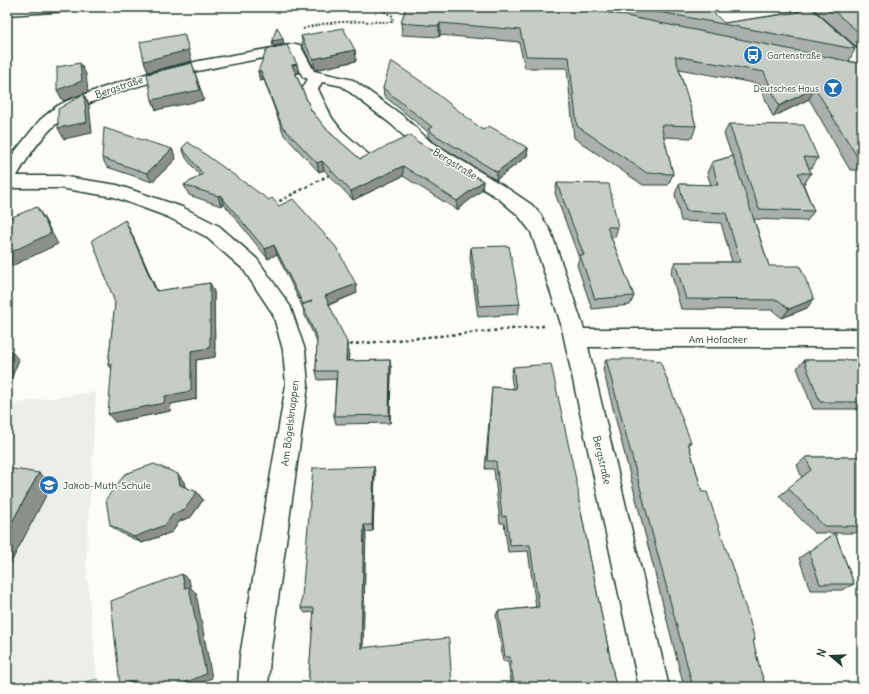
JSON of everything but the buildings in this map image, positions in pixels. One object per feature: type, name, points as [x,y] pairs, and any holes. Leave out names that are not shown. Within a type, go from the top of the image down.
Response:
[{"type":"street","points":[[7,11],[69,7]]},
{"type":"street","points":[[801,7],[854,54],[862,70]]},
{"type":"street","name":"Bergstraße","points":[[7,177],[22,152],[35,136],[64,110],[83,100],[147,77],[294,48],[308,74],[348,83],[397,120],[425,146],[504,194],[525,210],[541,232],[573,331],[654,687]]},
{"type":"street","points":[[847,67],[862,70]]},
{"type":"street","points":[[317,77],[310,89],[324,120],[336,135],[362,158]]},
{"type":"street","name":"Am Bögelsknappen","points":[[7,182],[60,182],[116,191],[175,212],[212,231],[250,264],[283,312],[294,350],[297,385],[254,656],[253,687]]},
{"type":"street","name":"Am Hofacker","points":[[573,331],[862,338]]},
{"type":"path","points":[[303,28],[328,24],[392,22],[393,16],[375,7]]},
{"type":"path","points":[[269,206],[362,158]]},
{"type":"path","points":[[342,345],[573,331]]},
{"type":"shaded area","name":"Jakob-Muth-Schule","points":[[96,392],[86,565],[97,679],[102,687],[7,687],[7,404]]},
{"type":"shaded area","points":[[97,679],[102,687],[63,687]]},
{"type":"place","name":"Gartenstraße","points":[[753,55]]},
{"type":"place","name":"Deutsches Haus","points":[[833,88]]},
{"type":"place","name":"Jakob-Muth-Schule","points":[[49,485]]}]
